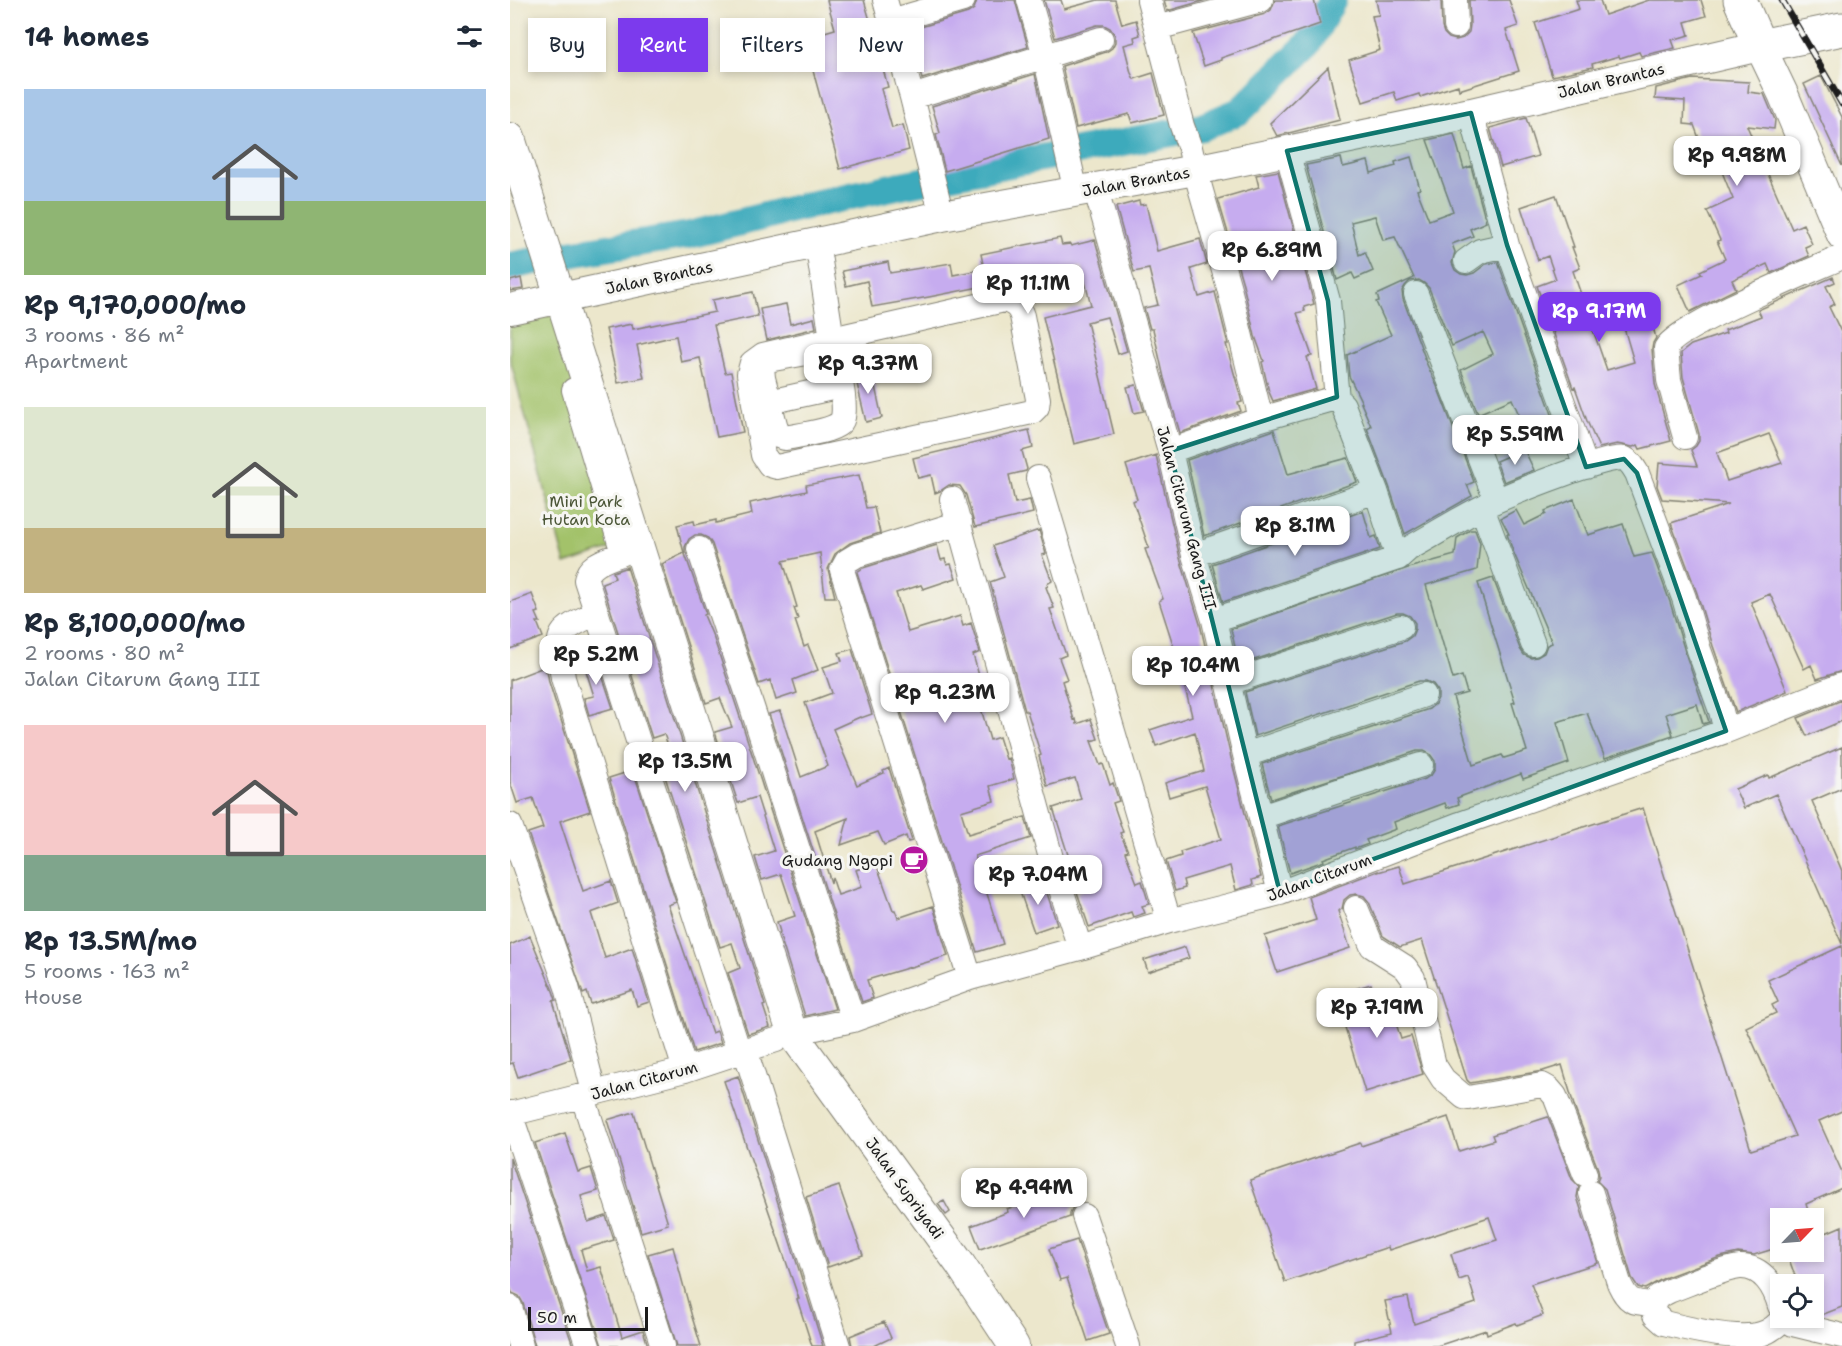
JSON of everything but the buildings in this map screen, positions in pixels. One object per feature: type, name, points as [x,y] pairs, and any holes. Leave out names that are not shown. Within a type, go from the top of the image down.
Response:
[{"type":"highway","points":[[1740,0],[1760,46],[1842,29]]},
{"type":"main road","name":"Jalan Brantas","points":[[510,309],[555,294],[817,242],[940,210],[1082,185],[1189,148],[1287,151],[1471,113],[1760,46]]},
{"type":"main road","points":[[1760,46],[1783,94],[1842,235]]},
{"type":"main road","name":"Jalan Supriyadi","points":[[510,138],[631,550],[784,1036],[960,1264],[1014,1346]]},
{"type":"street","points":[[940,210],[888,10],[963,0]]},
{"type":"street","name":"Jalan Citarum Gang III","points":[[1029,0],[1066,141],[1142,353],[1170,451],[1194,555],[1214,620],[1280,893]]},
{"type":"street","points":[[1149,0],[1229,288],[1261,419]]},
{"type":"street","points":[[1455,0],[1456,26]]},
{"type":"street","points":[[1157,28],[1252,1]]},
{"type":"street","points":[[912,97],[1101,39]]},
{"type":"street","points":[[1471,113],[1507,245],[1586,467]]},
{"type":"street","points":[[1287,151],[1328,301],[1337,399],[1342,405],[1376,492],[1398,558]]},
{"type":"street","points":[[789,353],[762,355],[752,363],[749,374],[763,455],[770,465],[777,467],[1032,412],[1036,407],[1038,399],[1022,316],[1019,308],[1004,300],[833,344],[789,353],[768,360],[762,366],[763,378],[778,436],[785,438],[829,429],[840,424],[844,419],[845,409],[833,344],[817,242]]},
{"type":"street","points":[[1466,261],[1480,251],[1507,245]]},
{"type":"street","points":[[1685,436],[1669,380],[1666,348],[1669,344],[1694,327],[1759,294],[1842,257]]},
{"type":"street","points":[[1416,294],[1489,504],[1533,644]]},
{"type":"street","points":[[769,402],[841,386]]},
{"type":"street","points":[[1170,451],[1261,419],[1337,399]]},
{"type":"street","points":[[1214,620],[1398,558],[1408,549],[1489,504],[1586,467],[1616,458],[1624,459],[1632,464],[1637,473],[1684,598],[1726,731]]},
{"type":"street","points":[[1038,478],[1169,921]]},
{"type":"street","points":[[1194,555],[1376,492]]},
{"type":"street","points":[[952,499],[1051,858],[1080,948]]},
{"type":"street","points":[[960,523],[856,555],[847,561],[842,570],[970,978]]},
{"type":"street","points":[[699,549],[746,686],[853,1020]]},
{"type":"street","points":[[631,550],[591,568],[587,572],[586,580],[838,1346]]},
{"type":"street","points":[[596,613],[570,626],[561,634],[559,646],[563,678],[685,1070]]},
{"type":"street","points":[[1228,683],[1401,627]]},
{"type":"street","name":"Jalan Citarum","points":[[510,1114],[685,1070],[784,1036],[853,1020],[970,978],[1169,921],[1280,893],[1460,824],[1726,731],[1842,685]]},
{"type":"street","points":[[1245,755],[1424,695]]},
{"type":"street","points":[[1261,817],[1421,765]]},
{"type":"street","points":[[510,825],[567,987],[588,1094],[663,1346]]},
{"type":"street","points":[[1356,908],[1372,946],[1405,968],[1413,978],[1434,1065],[1443,1079],[1468,1098],[1542,1085],[1550,1089],[1555,1096],[1588,1184],[1625,1296],[1633,1303],[1652,1304]]},
{"type":"street","points":[[510,1114],[588,1346]]},
{"type":"street","points":[[1084,1216],[1128,1346]]},
{"type":"street","points":[[1652,1304],[1659,1296],[1669,1291],[1741,1267],[1755,1270],[1770,1283]]},
{"type":"street","points":[[1652,1304],[1655,1315],[1664,1323],[1739,1336],[1760,1334],[1775,1328]]},
{"type":"street","points":[[510,1307],[521,1346]]},
{"type":"street","points":[[1809,1328],[1842,1336]]},
{"type":"highlighted area","points":[[1471,113],[1507,245],[1586,467],[1624,459],[1637,473],[1726,731],[1280,893],[1170,451],[1337,397],[1328,301],[1287,151]]},
{"type":"green space","name":"Mini Park Hutan Kota","points":[[557,305],[631,542],[565,564],[510,359],[510,315]]},
{"type":"waterway","points":[[510,266],[689,235],[901,185],[1202,127],[1240,111],[1309,43],[1333,0]]},
{"type":"railway","points":[[1782,0],[1842,104]]},
{"type":"place","name":"Gudang Ngopi","points":[[914,860]]}]
